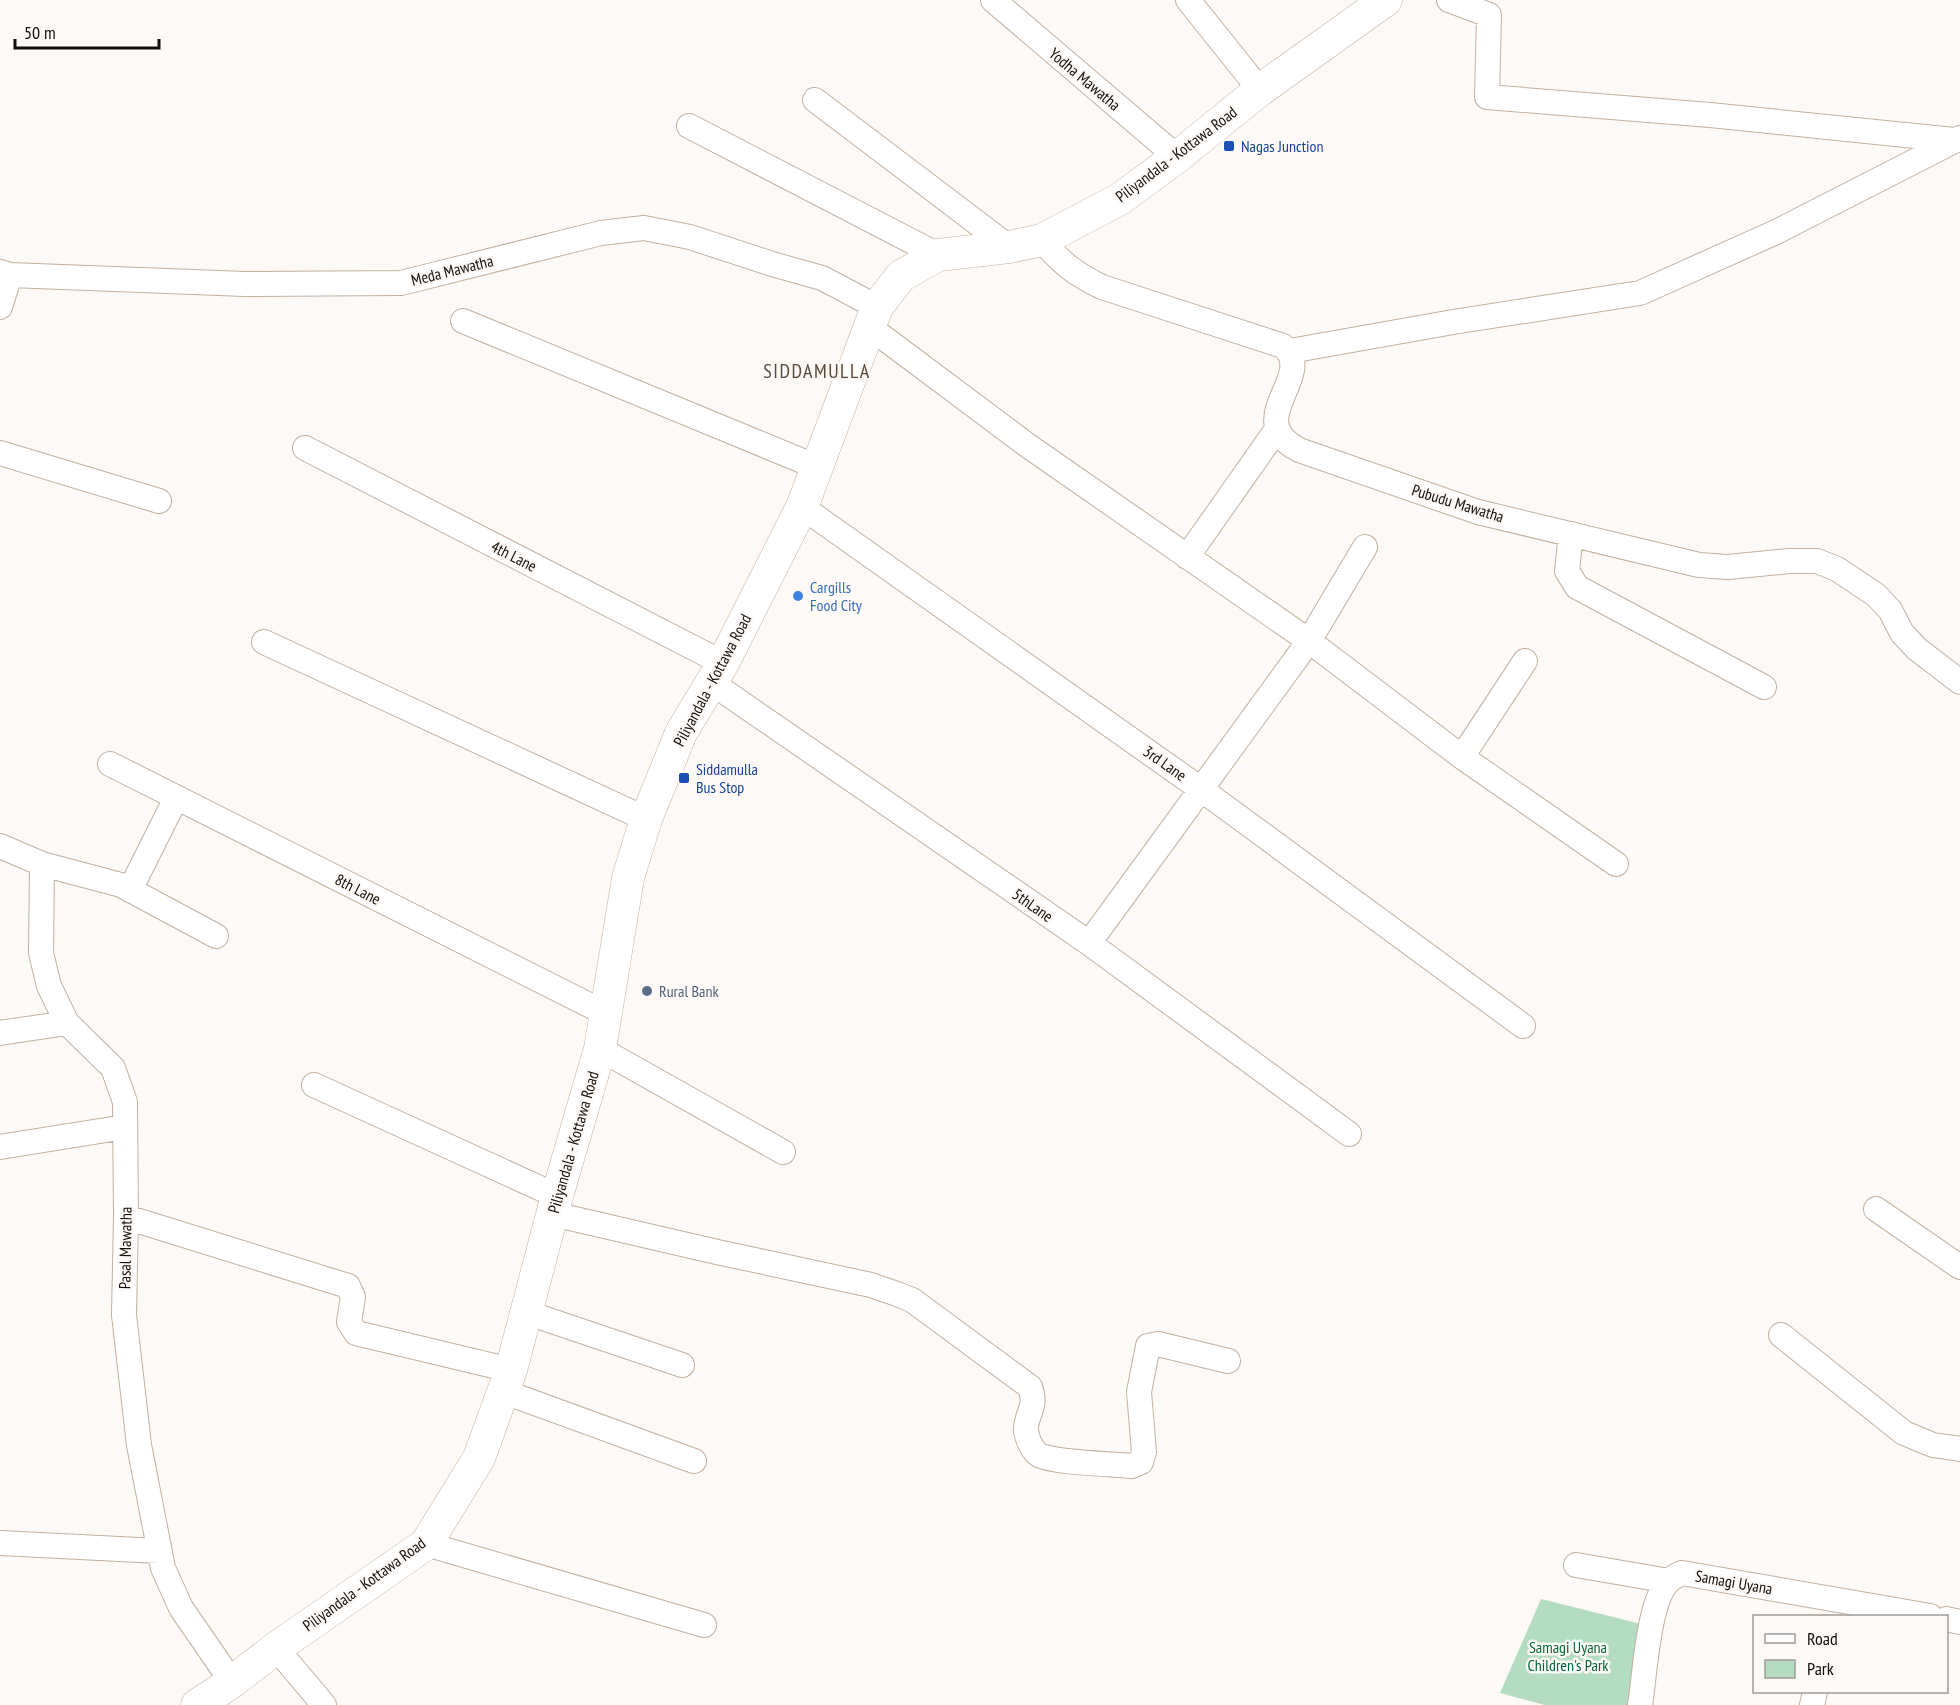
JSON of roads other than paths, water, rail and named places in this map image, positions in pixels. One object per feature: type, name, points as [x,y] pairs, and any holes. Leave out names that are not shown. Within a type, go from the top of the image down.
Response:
[{"type":"main road","name":"Piliyandala - Kottawa Road","points":[[213,1697],[276,1648],[426,1544],[479,1458],[507,1381],[528,1312],[555,1205],[600,1049],[628,878],[646,819],[681,733],[718,673],[802,507],[872,317],[901,276],[938,255],[1009,247],[1042,240],[1120,199],[1373,4]]},
{"type":"street","name":"Yodha Mawatha","points":[[993,0],[1177,157]]},
{"type":"street","points":[[1188,0],[1260,90]]},
{"type":"street","points":[[1449,0],[1489,15],[1487,97],[1957,139]]},
{"type":"street","points":[[815,100],[1009,247]]},
{"type":"street","points":[[689,126],[938,255]]},
{"type":"street","points":[[1290,351],[1453,321],[1640,293],[1776,232],[1957,139]]},
{"type":"street","name":"Meda Mawatha","points":[[5,273],[245,284],[401,283],[601,233],[644,228],[690,237],[822,278],[1027,445],[1309,640],[1462,757],[1616,864]]},
{"type":"street","points":[[1042,240],[1062,263],[1079,276],[1101,287],[1274,341],[1290,351],[1294,363],[1293,372],[1279,403],[1276,417],[1277,429],[1187,557]]},
{"type":"street","points":[[0,307],[5,273]]},
{"type":"street","points":[[463,321],[817,467]]},
{"type":"street","name":"Pubudu Mawatha","points":[[1277,429],[1287,444],[1311,454],[1478,512],[1699,565],[1728,567],[1789,561],[1817,561],[1837,569],[1876,596],[1890,610],[1902,633],[1917,649],[1960,682]]},
{"type":"street","name":"4th Lane","points":[[305,448],[718,673]]},
{"type":"street","points":[[0,453],[159,501]]},
{"type":"street","name":"3rd Lane","points":[[802,507],[1202,790],[1523,1026]]},
{"type":"street","points":[[1571,534],[1567,571],[1577,587],[1764,687]]},
{"type":"street","points":[[1089,943],[1309,640],[1365,547]]},
{"type":"street","points":[[264,642],[646,819]]},
{"type":"street","points":[[1462,757],[1525,661]]},
{"type":"street","name":"5thLane","points":[[718,673],[1349,1134]]},
{"type":"street","name":"8th Lane","points":[[110,764],[607,1014]]},
{"type":"street","points":[[130,890],[176,798]]},
{"type":"street","points":[[0,846],[42,864],[121,885],[216,936]]},
{"type":"street","name":"Pasal Mawatha","points":[[42,864],[41,953],[49,986],[66,1023],[113,1068],[125,1102],[124,1315],[140,1445],[163,1568],[181,1608],[213,1697]]},
{"type":"street","points":[[0,1033],[66,1023]]},
{"type":"street","points":[[600,1049],[783,1152]]},
{"type":"street","points":[[314,1085],[555,1205],[717,1252],[870,1285],[912,1300],[1030,1386],[1034,1398],[1026,1431],[1032,1449],[1038,1455],[1054,1459],[1132,1466],[1141,1462],[1144,1452],[1139,1392],[1148,1346],[1158,1344],[1228,1361]]},
{"type":"street","points":[[0,1147],[125,1128]]},
{"type":"street","points":[[1876,1209],[1960,1267]]},
{"type":"street","points":[[126,1217],[348,1286],[353,1297],[349,1322],[356,1334],[507,1381],[694,1461]]},
{"type":"street","points":[[528,1312],[682,1365]]},
{"type":"street","points":[[1781,1335],[1904,1433],[1934,1445],[1960,1449]]},
{"type":"street","points":[[0,1543],[159,1551]]},
{"type":"street","points":[[426,1544],[704,1625]]},
{"type":"street","points":[[1576,1565],[1668,1581],[1656,1604],[1648,1641],[1640,1705]]},
{"type":"street","name":"Samagi Uyana","points":[[1668,1581],[1682,1573],[1920,1615]]},
{"type":"street","points":[[1838,1615],[1857,1603]]},
{"type":"street","points":[[276,1648],[324,1705]]},
{"type":"place","name":"Nagas Junction","points":[[1229,146]]},
{"type":"place","name":"Cargills Food City","points":[[798,596]]},
{"type":"place","name":"Siddamulla Bus Stop","points":[[684,778]]},
{"type":"place","name":"Rural Bank","points":[[647,991]]},
{"type":"district","name":"SIDDAMULLA","points":[[817,371]]},
{"type":"park label","name":"Samagi Uyana Children's Park","points":[[1568,1656]]}]
